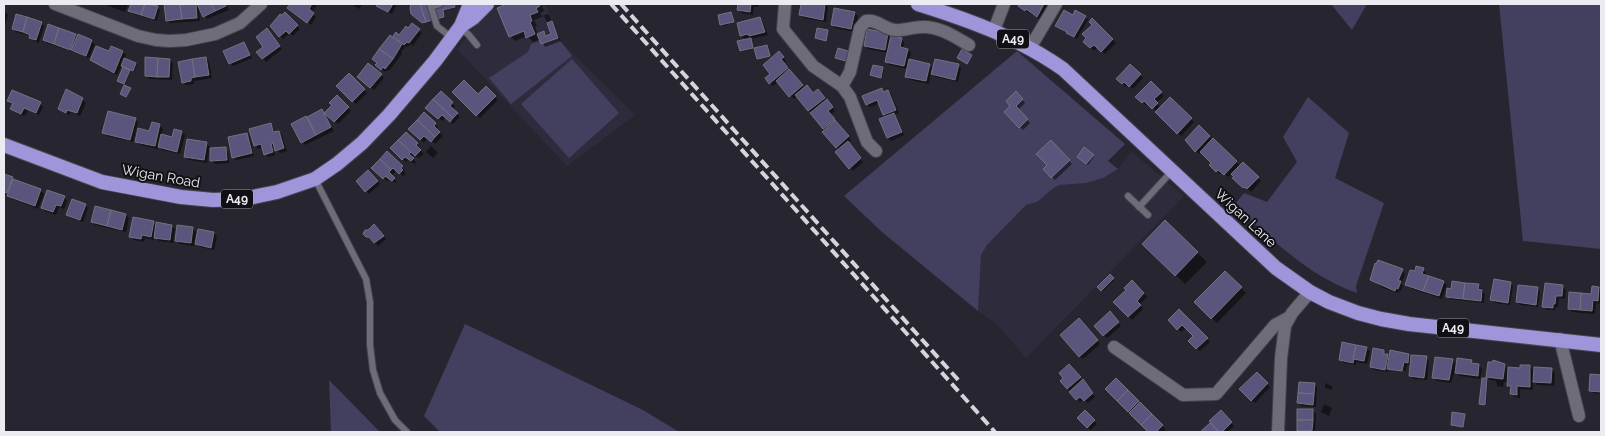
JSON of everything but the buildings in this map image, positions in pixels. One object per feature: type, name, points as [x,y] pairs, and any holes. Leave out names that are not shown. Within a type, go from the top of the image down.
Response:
[{"type":"highway","name":"Wigan Road","points":[[457,31],[470,4]]},
{"type":"highway","name":"Wigan Road","points":[[4,145],[102,182],[181,197],[213,200],[243,199],[277,192],[315,179],[362,143],[390,115],[457,31],[487,4]]},
{"type":"highway","name":"Wigan Lane","points":[[918,4],[994,30],[1039,52],[1063,70],[1276,268],[1310,292],[1336,306],[1381,319],[1409,324],[1601,345]]},
{"type":"street","points":[[55,4],[138,36],[170,41],[215,34],[240,23],[261,4]]},
{"type":"street","points":[[785,4],[783,28],[813,66],[842,86],[850,97],[867,142],[876,151]]},
{"type":"street","points":[[994,30],[1004,4]]},
{"type":"street","points":[[1030,48],[1056,4]]},
{"type":"street","points":[[842,86],[850,72],[860,28],[866,21],[898,30],[918,27],[933,28],[969,45]]},
{"type":"street","points":[[1114,347],[1183,395],[1216,394],[1275,325],[1288,318],[1310,292]]},
{"type":"street","points":[[1278,432],[1281,358],[1288,318]]},
{"type":"street","points":[[1560,340],[1579,416]]},
{"type":"lane","points":[[440,4],[431,5],[437,26],[468,34],[477,44]]},
{"type":"lane","points":[[1139,207],[1172,171]]},
{"type":"lane","points":[[315,179],[366,279],[370,302],[370,345],[380,393],[395,420],[407,432]]},
{"type":"lane","points":[[1128,196],[1148,215]]},
{"type":"shaded area","points":[[503,4],[545,4],[562,43],[635,115],[567,166],[457,49],[485,15]]},
{"type":"shaded area","points":[[1331,4],[1367,4],[1352,30]]},
{"type":"shaded area","points":[[1499,4],[1601,4],[1601,249],[1523,241]]},
{"type":"shaded area","points":[[558,38],[572,56],[511,104],[489,78],[528,52],[531,44],[540,41],[541,44]]},
{"type":"shaded area","points":[[1017,51],[1125,144],[1108,161],[1118,169],[1103,178],[1086,183],[1059,185],[1037,202],[1026,205],[987,245],[981,255],[978,311],[882,232],[844,196]]},
{"type":"shaded area","points":[[572,59],[619,113],[569,158],[521,104]]},
{"type":"shaded area","points":[[1308,97],[1349,133],[1335,178],[1384,203],[1356,286],[1357,293],[1339,286],[1307,267],[1234,205],[1244,193],[1267,202],[1297,162],[1283,137]]},
{"type":"shaded area","points":[[1132,152],[1184,196],[1026,358],[996,323],[978,311],[981,255],[987,245],[1026,205],[1037,202],[1059,185],[1103,178],[1118,169]]},
{"type":"shaded area","points":[[465,324],[643,410],[679,432],[440,432],[424,416]]},
{"type":"shaded area","points":[[329,380],[380,432],[331,432]]},
{"type":"railway","points":[[611,4],[995,432]]},
{"type":"railway","points":[[621,4],[960,382]]}]
